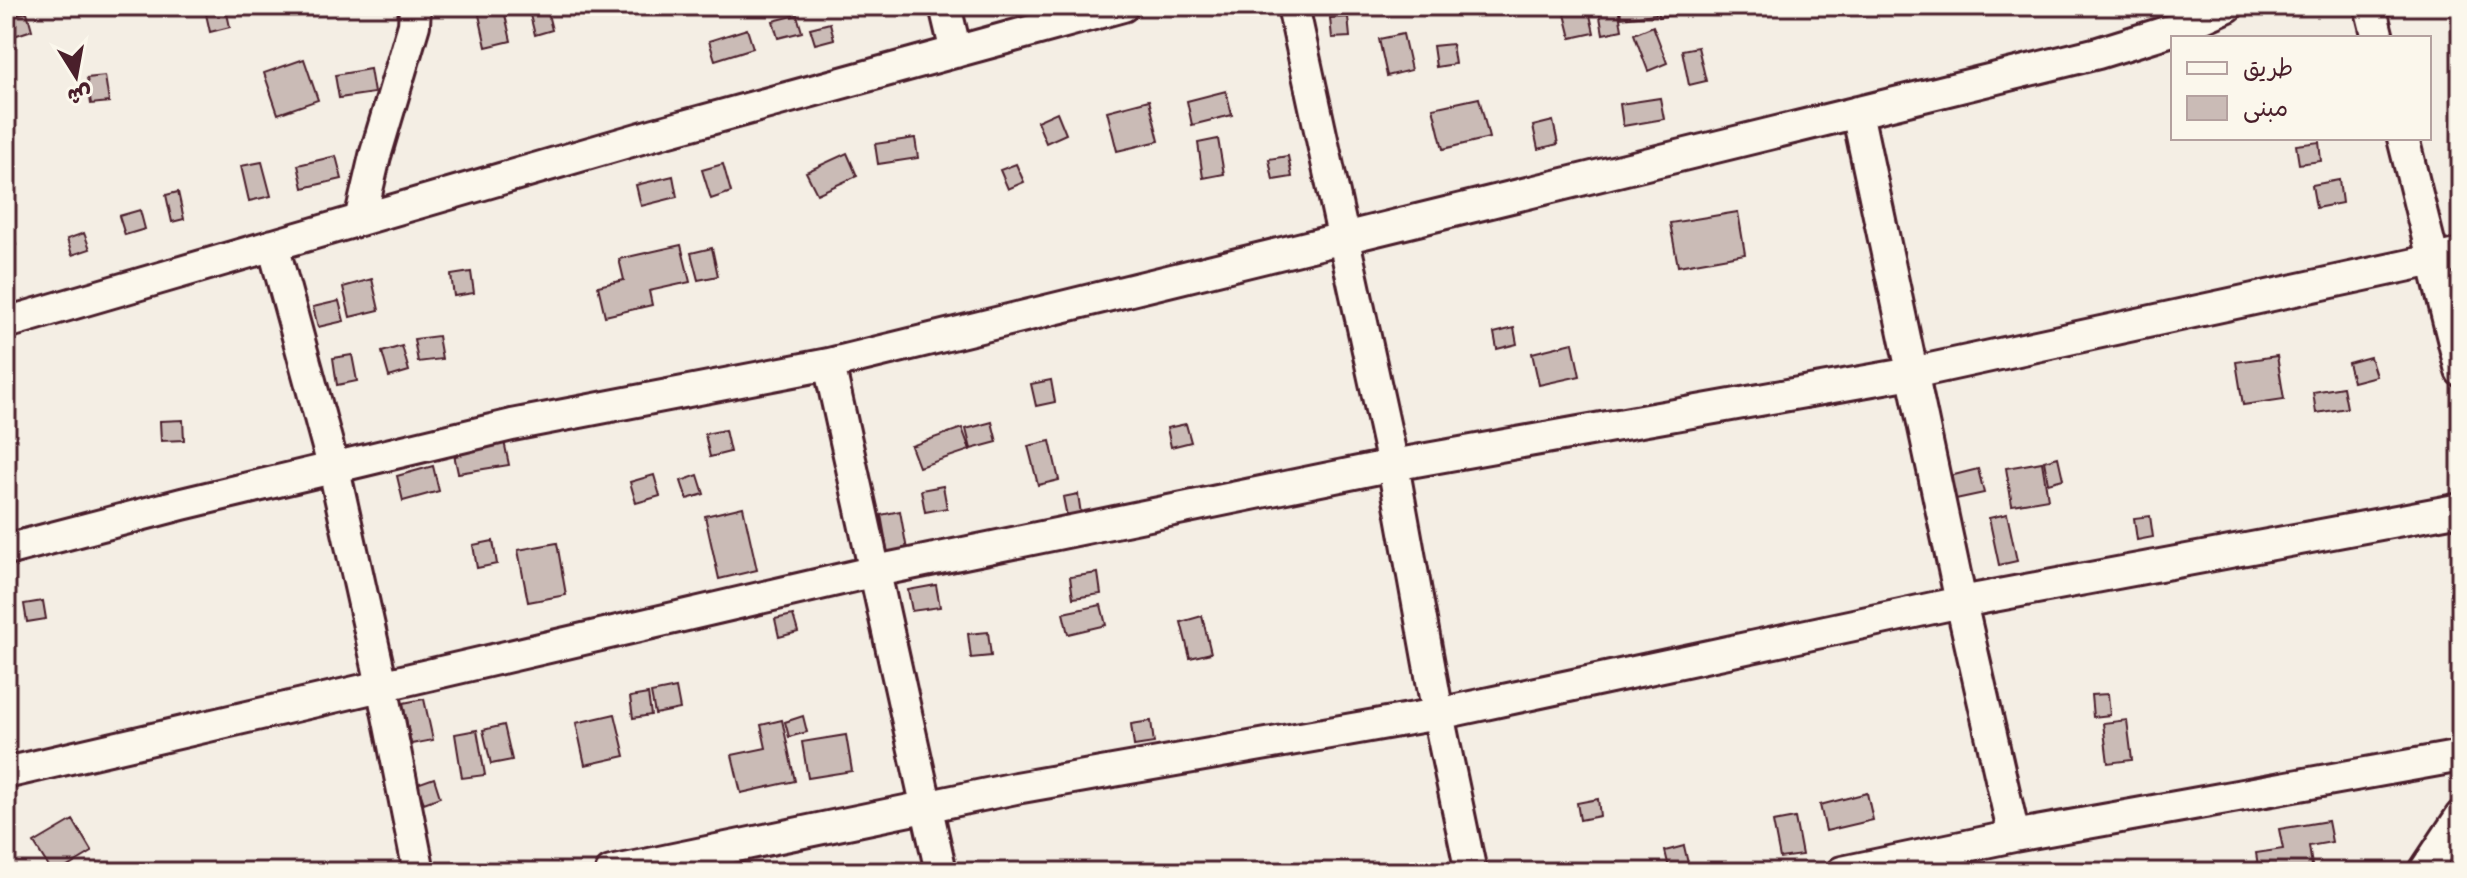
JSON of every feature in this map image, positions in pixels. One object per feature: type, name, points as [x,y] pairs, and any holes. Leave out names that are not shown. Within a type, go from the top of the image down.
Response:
[{"type":"street","points":[[360,220],[375,156],[414,25],[415,6]]},
{"type":"street","points":[[945,6],[956,52]]},
{"type":"street","points":[[6,323],[655,134],[1123,6]]},
{"type":"street","points":[[1293,6],[1393,465],[1438,714],[1471,872]]},
{"type":"street","points":[[6,550],[182,504],[512,425],[829,364],[1344,238],[2098,53],[2179,28],[2228,6]]},
{"type":"street","points":[[2370,6],[2378,36]]},
{"type":"street","points":[[1857,112],[2014,836]]},
{"type":"street","points":[[2404,140],[2447,258],[2461,371]]},
{"type":"street","points":[[273,245],[334,469],[419,872]]},
{"type":"street","points":[[6,773],[771,593],[1393,465],[1912,373],[2447,258]]},
{"type":"street","points":[[829,364],[941,872]]},
{"type":"street","points":[[611,872],[1031,785],[1438,714],[1961,602],[2461,509]]},
{"type":"street","points":[[1842,872],[2014,836],[2461,756]]},
{"type":"street","points":[[2424,872],[2461,816]]},
{"type":"building","points":[[503,6],[511,41],[486,47],[478,10]]},
{"type":"building","points":[[1563,6],[1588,6],[1594,33],[1571,38]]},
{"type":"building","points":[[1620,6],[1655,6],[1656,14],[1621,18]]},
{"type":"building","points":[[1658,6],[1678,6],[1679,14],[1659,17]]},
{"type":"building","points":[[1618,7],[1622,30],[1603,34],[1599,11]]},
{"type":"building","points":[[226,9],[230,27],[210,32],[206,14]]},
{"type":"building","points":[[547,10],[552,30],[535,35],[530,15]]},
{"type":"building","points":[[27,12],[32,30],[14,36],[8,17]]},
{"type":"building","points":[[797,15],[802,32],[778,38],[773,21]]},
{"type":"building","points":[[1348,17],[1350,37],[1332,38],[1330,18]]},
{"type":"building","points":[[830,23],[834,39],[815,44],[810,28]]},
{"type":"building","points":[[1653,26],[1667,63],[1648,71],[1634,34]]},
{"type":"building","points":[[747,29],[753,48],[715,60],[709,41]]},
{"type":"building","points":[[1403,34],[1411,70],[1387,76],[1379,39]]},
{"type":"building","points":[[1452,44],[1455,64],[1436,67],[1433,46]]},
{"type":"building","points":[[1698,47],[1706,81],[1689,85],[1682,50]]},
{"type":"building","points":[[304,59],[318,100],[278,114],[264,73]]},
{"type":"building","points":[[370,69],[374,93],[339,98],[335,75]]},
{"type":"building","points":[[105,76],[109,102],[91,104],[87,78]]},
{"type":"building","points":[[1226,91],[1232,115],[1192,125],[1187,101]]},
{"type":"building","points":[[1479,98],[1489,138],[1443,149],[1433,108]]},
{"type":"building","points":[[1660,98],[1664,119],[1623,126],[1620,104]]},
{"type":"building","points":[[1149,100],[1159,141],[1117,151],[1107,111]]},
{"type":"building","points":[[1057,112],[1066,134],[1046,143],[1037,121]]},
{"type":"building","points":[[1553,121],[1558,144],[1538,149],[1533,126]]},
{"type":"building","points":[[915,138],[918,158],[878,164],[875,144]]},
{"type":"building","points":[[1218,139],[1224,174],[1203,178],[1198,143]]},
{"type":"building","points":[[2319,142],[2321,161],[2299,164],[2296,145]]},
{"type":"building","points":[[847,153],[857,176],[817,194],[806,172]]},
{"type":"building","points":[[336,156],[342,179],[303,188],[298,165]]},
{"type":"building","points":[[1288,156],[1292,177],[1273,180],[1269,159]]},
{"type":"building","points":[[262,162],[271,196],[249,201],[241,166]]},
{"type":"building","points":[[723,164],[731,192],[711,199],[702,170]]},
{"type":"building","points":[[1016,164],[1024,182],[1008,189],[1000,170]]},
{"type":"building","points":[[673,176],[677,197],[641,206],[636,185]]},
{"type":"building","points":[[2339,180],[2342,203],[2316,208],[2312,185]]},
{"type":"building","points":[[178,192],[184,219],[172,222],[166,195]]},
{"type":"building","points":[[140,210],[145,229],[125,235],[119,216]]},
{"type":"building","points":[[6,211],[16,245],[6,249]]},
{"type":"building","points":[[1738,212],[1745,254],[1678,266],[1670,223]]},
{"type":"building","points":[[84,233],[90,249],[72,255],[67,239]]},
{"type":"building","points":[[681,245],[690,282],[649,291],[652,305],[605,316],[598,286],[624,280],[619,259]]},
{"type":"building","points":[[712,248],[718,276],[698,280],[691,253]]},
{"type":"building","points":[[471,272],[474,293],[454,296],[451,275]]},
{"type":"building","points":[[372,279],[379,310],[350,317],[343,287]]},
{"type":"building","points":[[339,301],[344,321],[318,327],[313,307]]},
{"type":"building","points":[[1514,328],[1517,344],[1497,349],[1494,333]]},
{"type":"building","points":[[438,336],[442,359],[418,362],[414,339]]},
{"type":"building","points":[[1573,343],[1580,376],[1539,385],[1532,353]]},
{"type":"building","points":[[402,346],[409,371],[389,377],[382,352]]},
{"type":"building","points":[[352,355],[357,381],[337,385],[333,358]]},
{"type":"building","points":[[2277,356],[2284,399],[2243,405],[2236,362]]},
{"type":"building","points":[[2370,357],[2376,376],[2353,382],[2348,363]]},
{"type":"building","points":[[1051,380],[1055,402],[1036,406],[1031,384]]},
{"type":"building","points":[[2343,387],[2347,408],[2316,413],[2313,392]]},
{"type":"building","points":[[183,420],[184,440],[161,441],[160,421]]},
{"type":"building","points":[[992,422],[997,442],[971,449],[966,429]]},
{"type":"building","points":[[1186,424],[1191,442],[1171,447],[1167,428]]},
{"type":"building","points":[[962,428],[970,450],[919,467],[911,446]]},
{"type":"building","points":[[725,430],[730,452],[710,457],[705,434]]},
{"type":"building","points":[[504,441],[509,465],[458,473],[453,450]]},
{"type":"building","points":[[1050,441],[1059,480],[1038,485],[1028,446]]},
{"type":"building","points":[[2058,457],[2063,479],[2048,483],[2044,461]]},
{"type":"building","points":[[2042,462],[2048,499],[2012,505],[2006,468]]},
{"type":"building","points":[[433,466],[439,491],[403,501],[397,476]]},
{"type":"building","points":[[1978,469],[1984,493],[1951,500],[1946,477]]},
{"type":"building","points":[[654,475],[660,496],[636,503],[630,482]]},
{"type":"building","points":[[698,475],[704,494],[687,499],[681,481]]},
{"type":"building","points":[[943,486],[947,508],[925,512],[921,490]]},
{"type":"building","points":[[1078,494],[1081,514],[1067,517],[1063,497]]},
{"type":"building","points":[[743,507],[757,570],[719,579],[705,516]]},
{"type":"building","points":[[900,511],[907,550],[888,554],[881,515]]},
{"type":"building","points":[[2007,514],[2017,561],[1999,565],[1989,518]]},
{"type":"building","points":[[2150,516],[2153,537],[2137,540],[2134,518]]},
{"type":"building","points":[[493,541],[497,564],[477,568],[473,545]]},
{"type":"building","points":[[557,543],[566,595],[528,602],[518,550]]},
{"type":"building","points":[[1098,573],[1101,594],[1073,598],[1070,577]]},
{"type":"building","points":[[936,585],[940,607],[912,611],[908,590]]},
{"type":"building","points":[[43,601],[46,619],[27,622],[24,604]]},
{"type":"building","points":[[1101,605],[1106,625],[1068,634],[1063,613]]},
{"type":"building","points":[[793,615],[798,632],[779,637],[775,619]]},
{"type":"building","points":[[1202,616],[1211,653],[1190,658],[1181,622]]},
{"type":"building","points":[[988,632],[991,656],[971,658],[968,634]]},
{"type":"building","points":[[676,688],[680,709],[655,714],[651,693]]},
{"type":"building","points":[[648,694],[651,715],[633,718],[630,697]]},
{"type":"building","points":[[2108,694],[2110,715],[2093,717],[2091,695]]},
{"type":"building","points":[[424,699],[433,740],[411,744],[403,703]]},
{"type":"building","points":[[615,714],[625,756],[585,765],[576,723]]},
{"type":"building","points":[[803,716],[807,732],[789,737],[785,722]]},
{"type":"building","points":[[782,720],[795,781],[741,793],[732,755],[766,748],[761,725]]},
{"type":"building","points":[[2127,720],[2132,760],[2108,763],[2103,723]]},
{"type":"building","points":[[1151,721],[1154,743],[1134,746],[1131,724]]},
{"type":"building","points":[[504,725],[512,760],[491,764],[483,730]]},
{"type":"building","points":[[477,730],[485,775],[462,778],[455,734]]},
{"type":"building","points":[[846,735],[852,771],[808,778],[802,742]]},
{"type":"building","points":[[434,778],[440,797],[424,803],[417,784]]},
{"type":"building","points":[[1867,793],[1873,820],[1826,831],[1820,805]]},
{"type":"building","points":[[1598,799],[1600,816],[1580,820],[1577,803]]},
{"type":"building","points":[[1795,818],[1802,855],[1780,858],[1773,822]]},
{"type":"building","points":[[73,820],[92,852],[59,872],[52,872],[34,843]]},
{"type":"building","points":[[2328,821],[2332,842],[2309,846],[2313,872],[2259,872],[2256,853],[2283,849],[2279,829]]},
{"type":"building","points":[[1684,846],[1690,872],[1670,872],[1665,851]]}]
